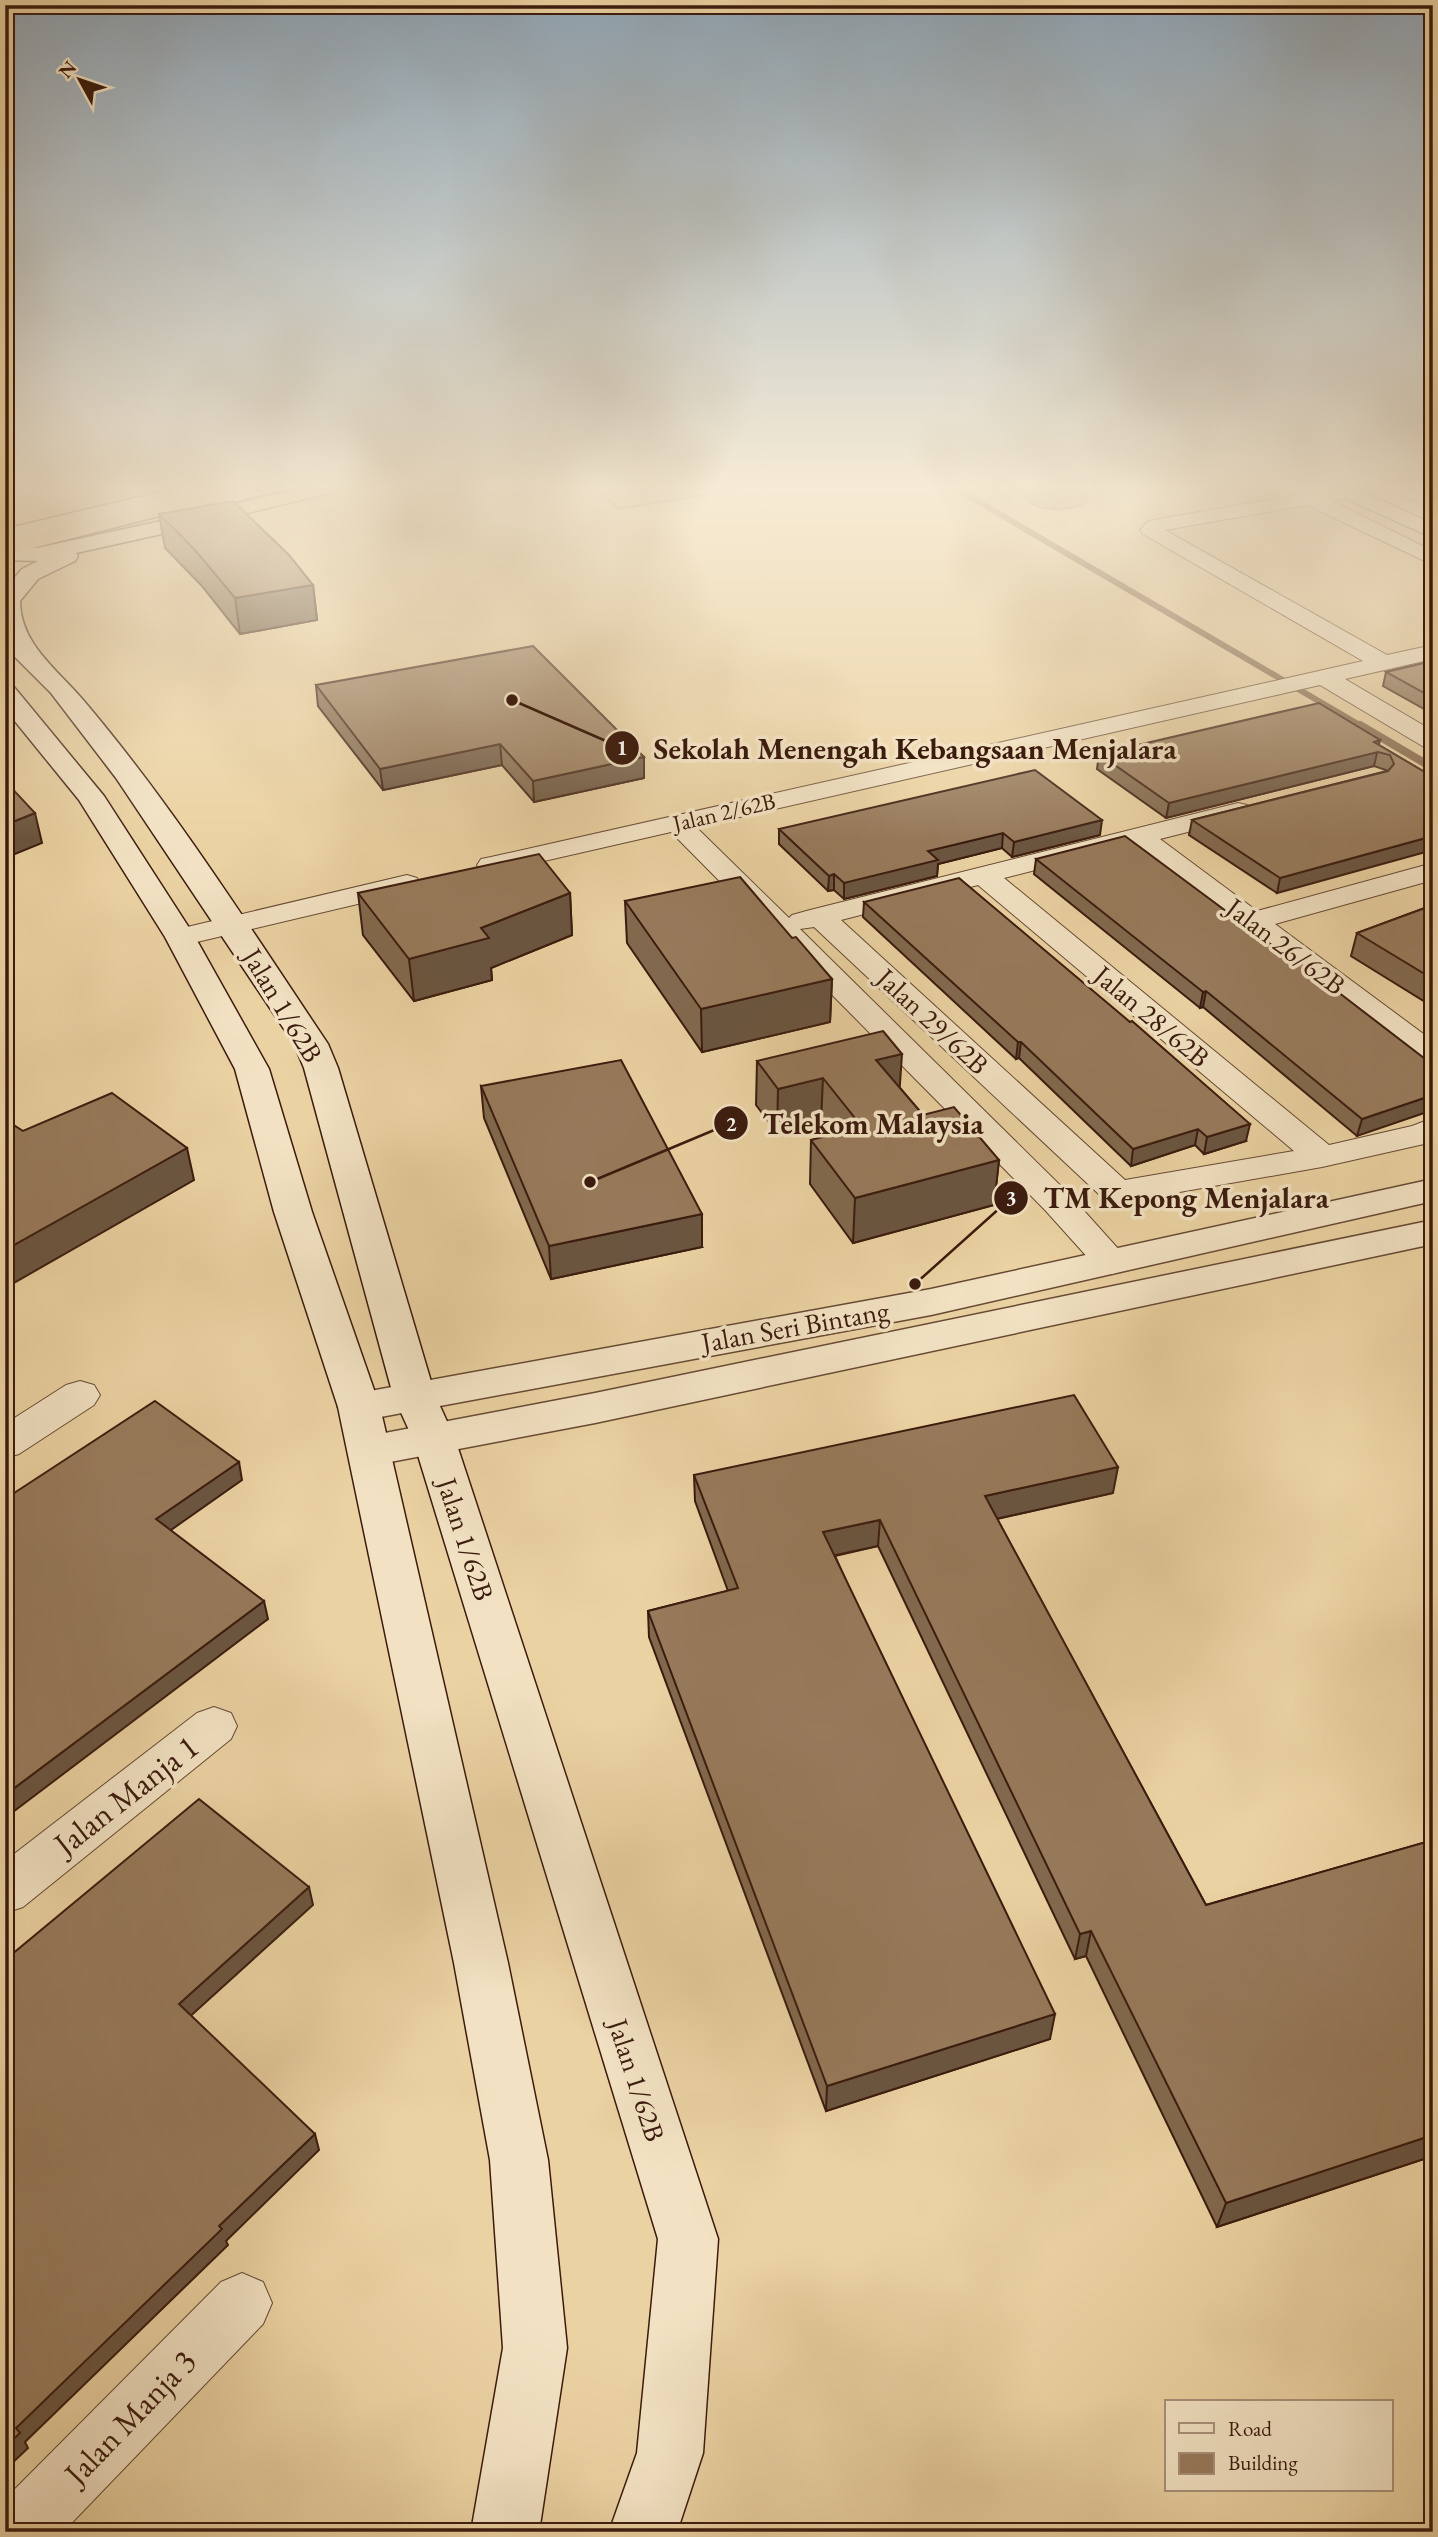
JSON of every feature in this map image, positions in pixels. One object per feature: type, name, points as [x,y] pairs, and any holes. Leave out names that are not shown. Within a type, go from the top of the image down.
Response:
[{"type":"main road","name":"Jalan 1/62B","points":[[8,603],[14,641],[106,745],[233,924],[311,1044],[321,1068],[424,1417],[688,2239],[670,2453],[643,2532]]},
{"type":"main road","name":"Jalan 1/62B","points":[[5,692],[90,796],[180,937],[252,1069],[293,1212],[364,1429],[481,1963],[519,2160],[535,2348],[505,2532]]},
{"type":"main road","name":"Jalan Seri Bintang","points":[[364,1429],[1433,1190]]},
{"type":"main road","name":"Jalan Seri Bintang","points":[[424,1417],[623,1402],[1433,1232]]},
{"type":"street","points":[[1281,603],[1384,663]]},
{"type":"street","name":"Jalan 2/62B","points":[[466,871],[688,833],[1269,688],[1433,652]]},
{"type":"street","points":[[1323,676],[1433,742]]},
{"type":"street","points":[[780,926],[1257,806]]},
{"type":"street","name":"Jalan 29/62B","points":[[688,833],[1057,1202],[1112,1262]]},
{"type":"street","name":"Jalan 26/62B","points":[[1139,836],[1433,1056]]},
{"type":"street","points":[[1253,921],[1433,871]]},
{"type":"street","name":"Jalan 28/62B","points":[[983,875],[1322,1157]]},
{"type":"street","points":[[180,937],[426,880]]},
{"type":"street","name":"Jalan 29/62B","points":[[820,916],[1117,1192],[1322,1157],[1423,1134],[1433,1128]]},
{"type":"street","points":[[5,1444],[80,1395]]},
{"type":"street","name":"Jalan Manja 1","points":[[5,1891],[214,1726]]},
{"type":"street","name":"Jalan Manja 3","points":[[18,2532],[242,2303]]},
{"type":"building","points":[[533,646],[644,757],[533,781],[500,744],[380,769],[316,685]]},
{"type":"building","points":[[1433,661],[1433,698],[1386,672]]},
{"type":"building","points":[[1319,703],[1380,740],[1374,742],[1433,777],[1433,836],[1280,878],[1192,820],[1388,771],[1394,764],[1390,755],[1378,752],[1169,803],[1099,754]]},
{"type":"building","points":[[1035,770],[1102,820],[1014,842],[1003,833],[928,851],[938,860],[844,883],[834,874],[829,876],[779,829]]},
{"type":"building","points":[[5,781],[35,813],[5,825]]},
{"type":"building","points":[[1125,836],[1296,963],[1299,962],[1433,1065],[1433,1095],[1362,1119],[1206,991],[1203,992],[1036,859]]},
{"type":"building","points":[[539,854],[570,893],[481,928],[489,938],[409,959],[358,893]]},
{"type":"building","points":[[740,877],[792,938],[796,937],[832,979],[701,1009],[625,901]]},
{"type":"building","points":[[959,878],[1132,1021],[1250,1124],[1207,1137],[1198,1129],[1133,1149],[1021,1042],[864,902]]},
{"type":"building","points":[[1433,905],[1433,979],[1357,933]]},
{"type":"building","points":[[883,1031],[902,1054],[876,1060],[923,1115],[954,1107],[999,1160],[855,1198],[811,1140],[862,1127],[823,1078],[778,1089],[757,1061]]},
{"type":"building","points":[[621,1060],[702,1214],[549,1246],[481,1086]]},
{"type":"building","points":[[112,1093],[187,1148],[5,1250],[5,1131],[15,1126],[23,1131]]},
{"type":"building","points":[[1074,1395],[1118,1467],[985,1496],[1206,1905],[1433,1840],[1433,2135],[1226,2203],[1091,1931],[1080,1934],[880,1520],[823,1532],[1055,2014],[827,2086],[648,1611],[738,1588],[694,1475]]},
{"type":"building","points":[[155,1401],[239,1462],[156,1519],[264,1601],[5,1795],[5,1499]]},
{"type":"building","points":[[199,1799],[309,1887],[179,2004],[315,2134],[219,2226],[222,2229],[16,2428],[20,2433],[5,2447],[5,1960]]},
{"type":"waterway","points":[[1152,603],[1363,727]]},
{"type":"waterway","points":[[1360,725],[1433,768]]},
{"type":"place","name":"Sekolah Menengah Kebangsaan Menjalara","points":[[512,700]]},
{"type":"place","name":"Telekom Malaysia","points":[[590,1182]]},
{"type":"place","name":"TM Kepong Menjalara","points":[[915,1284]]}]
